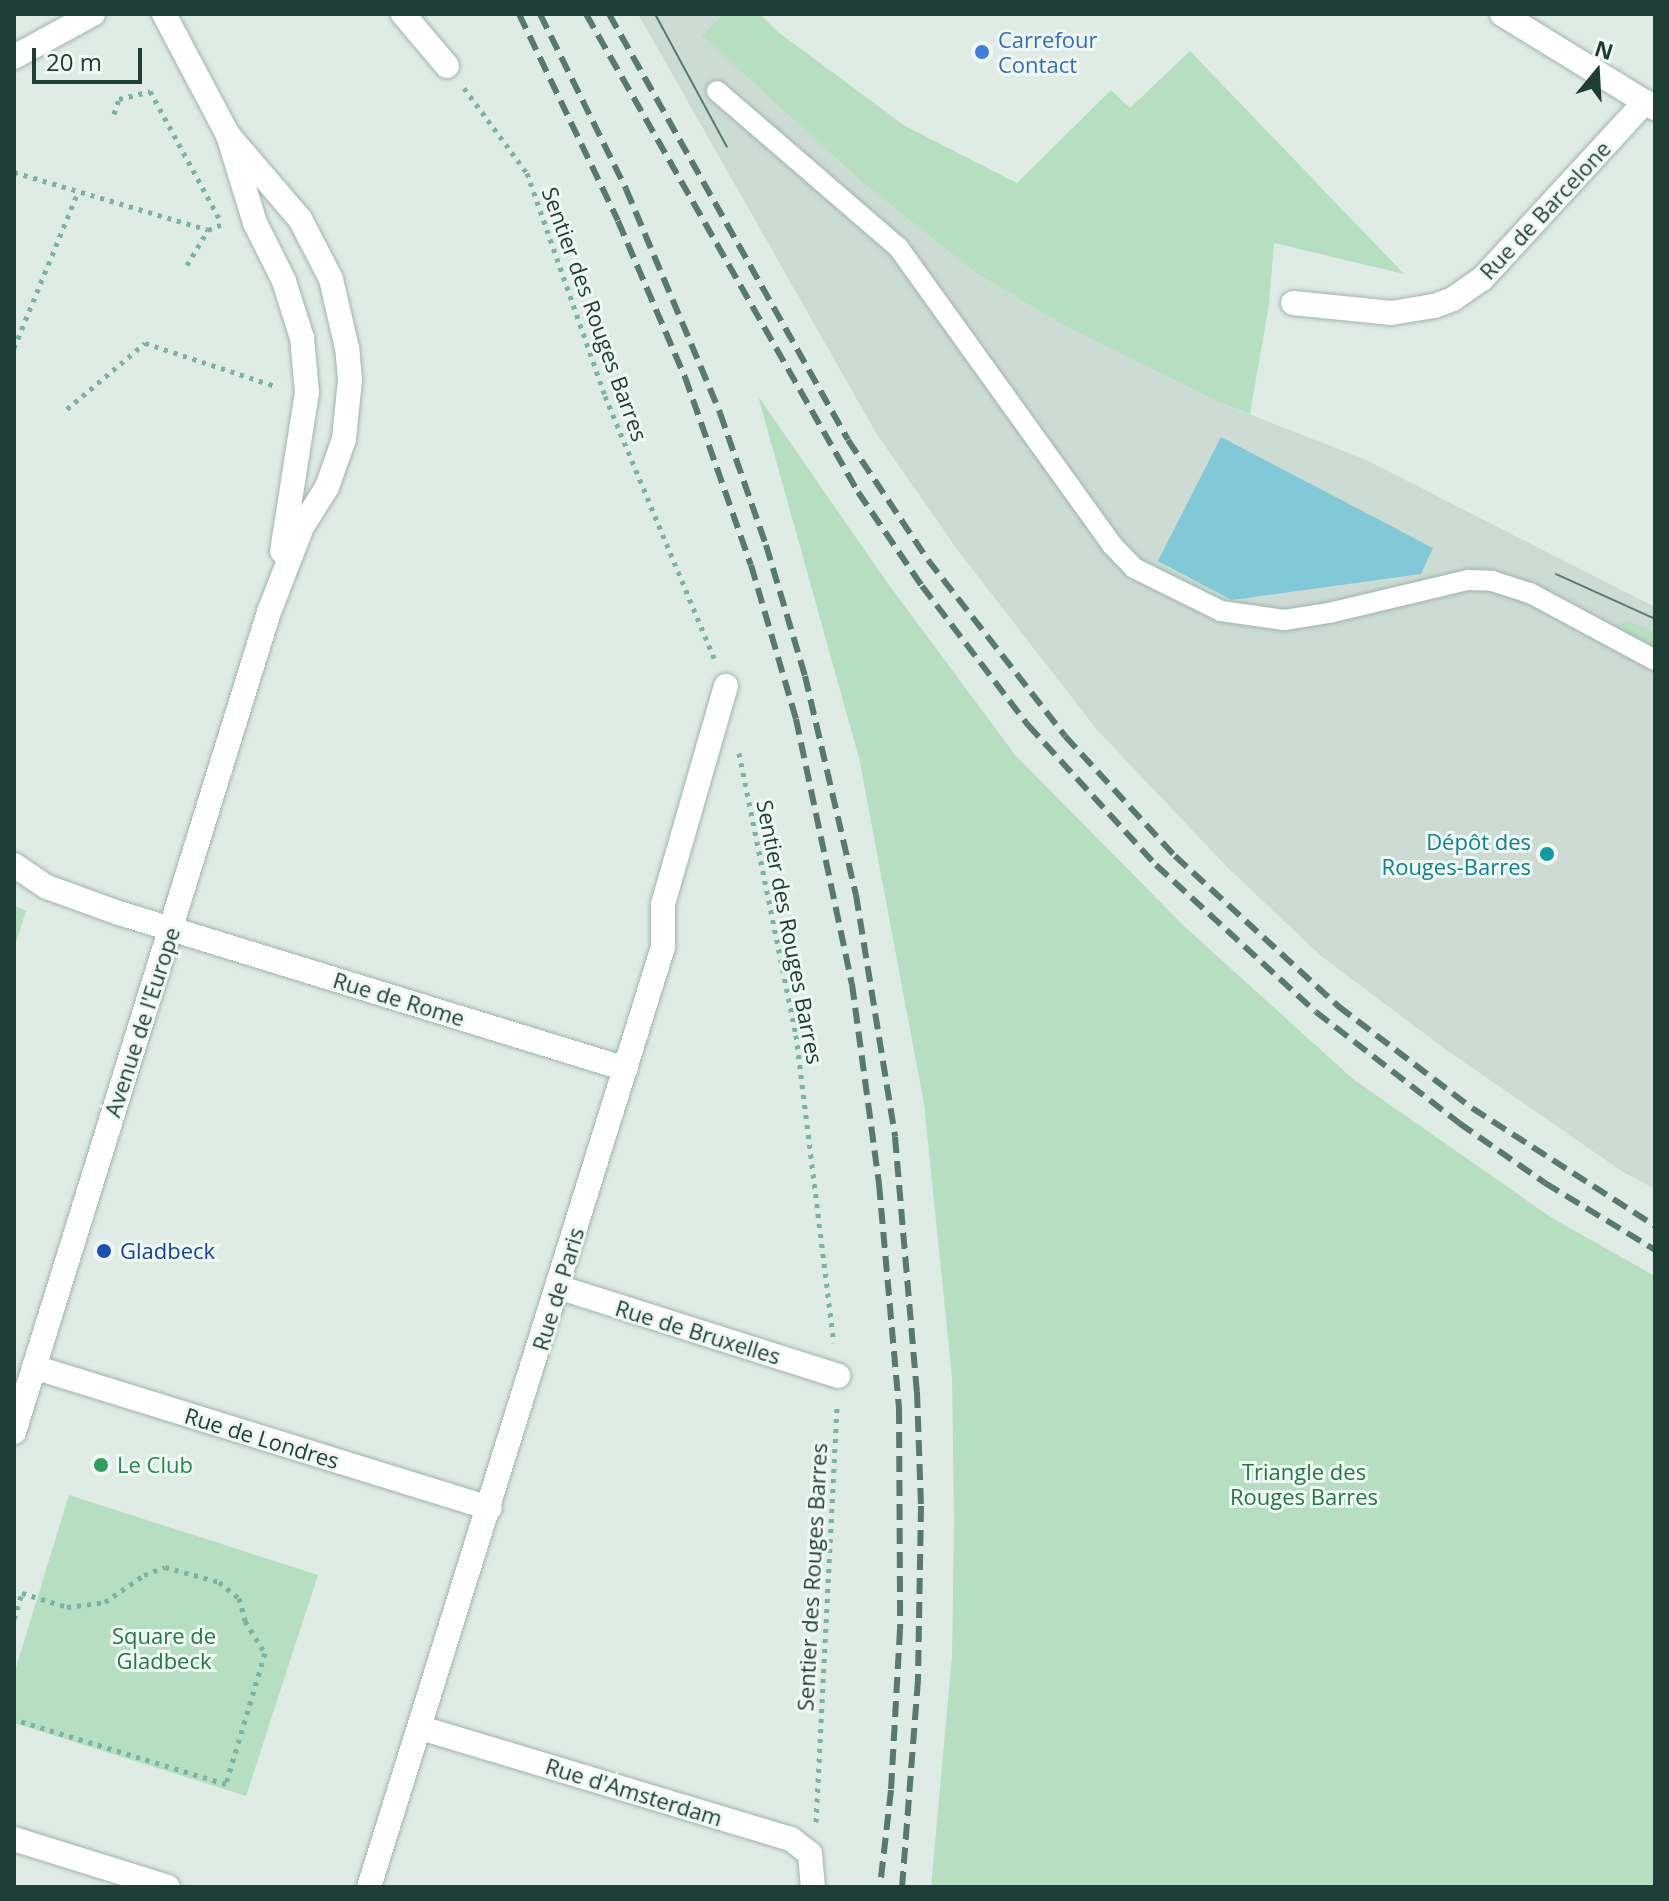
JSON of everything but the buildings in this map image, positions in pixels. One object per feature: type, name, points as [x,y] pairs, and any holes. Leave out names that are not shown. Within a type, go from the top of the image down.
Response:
[{"type":"street","points":[[14,57],[93,14]]},
{"type":"street","name":"Avenue de l'Europe","points":[[164,14],[228,135],[251,211],[295,312],[302,338],[307,392],[287,529],[269,612]]},
{"type":"street","points":[[403,14],[447,66]]},
{"type":"street","points":[[1502,14],[1650,105]]},
{"type":"street","name":"Rue de Barcelone","points":[[1293,303],[1391,313],[1411,312],[1453,299],[1482,279],[1650,105]]},
{"type":"street","name":"Avenue de l'Europe","points":[[14,1432],[269,612],[302,527],[337,464],[348,413],[347,348],[331,279],[300,219],[228,135]]},
{"type":"street","name":"Rue de Paris","points":[[369,1887],[663,947],[663,904],[726,686]]},
{"type":"street","name":"Rue de Rome","points":[[14,865],[59,892],[626,1069]]},
{"type":"street","name":"Rue de Bruxelles","points":[[558,1287],[838,1376]]},
{"type":"street","name":"Rue de Londres","points":[[34,1367],[490,1508]]},
{"type":"street","name":"Rue d'Amsterdam","points":[[421,1728],[791,1839],[810,1854],[813,1877]]},
{"type":"street","points":[[14,1839],[168,1887]]},
{"type":"lane","points":[[717,91],[898,247],[1112,545],[1134,568],[1210,607],[1272,619],[1317,616],[1468,580],[1492,581],[1530,593],[1655,660]]},
{"type":"path","name":"Sentier des Rouges Barres","points":[[447,66],[527,173],[605,396],[726,686]]},
{"type":"path","points":[[114,114],[119,99],[150,91],[222,224]]},
{"type":"path","points":[[14,172],[208,230]]},
{"type":"path","points":[[14,348],[78,192]]},
{"type":"path","points":[[187,265],[208,230],[251,211]]},
{"type":"path","points":[[67,409],[145,343],[275,387],[307,392]]},
{"type":"path","name":"Sentier des Rouges Barres","points":[[738,747],[796,1035],[838,1376],[813,1877]]},
{"type":"path","points":[[14,1619],[22,1593],[67,1607],[105,1602],[144,1575],[165,1567],[219,1582],[239,1598],[245,1621],[265,1653],[226,1784],[14,1719]]},
{"type":"shaded area","name":"Dépôt des Rouges-Barres","points":[[638,14],[722,14],[703,36],[862,182],[973,271],[1059,323],[1216,401],[1364,459],[1655,607],[1655,1189],[1623,1172],[1445,1049],[1321,956],[1228,868],[1098,731],[959,552],[876,433]]},
{"type":"green space","points":[[723,14],[760,14],[778,32],[905,126],[1017,183],[1111,90],[1130,108],[1190,51],[1404,274],[1274,243],[1269,304],[1250,414],[1216,401],[1059,323],[973,271],[862,182],[702,36]]},
{"type":"green space","name":"Triangle des Rouges Barres","points":[[758,396],[886,581],[1016,756],[1185,927],[1353,1079],[1552,1218],[1655,1276],[1655,1887],[931,1887],[952,1656],[954,1521],[952,1377],[924,1104],[859,758]]},
{"type":"green space","points":[[1627,621],[1655,631],[1655,646],[1616,626]]},
{"type":"green space","points":[[14,905],[26,911],[14,948]]},
{"type":"green space","name":"Square de Gladbeck","points":[[69,1495],[318,1575],[246,1796],[14,1723],[14,1674]]},
{"type":"water","points":[[1221,437],[1433,548],[1421,574],[1232,600],[1158,561]]},
{"type":"tram line","points":[[655,14],[727,147]]},
{"type":"tram line","points":[[1556,574],[1655,619]]},
{"type":"railway","points":[[519,14],[618,221],[685,377],[751,565],[796,719],[852,984],[879,1184],[899,1408],[900,1629],[891,1790],[880,1887]]},
{"type":"railway","points":[[540,14],[626,189],[720,413],[766,545],[805,676],[856,895],[895,1137],[917,1392],[921,1506],[918,1680],[902,1887]]},
{"type":"railway","points":[[586,14],[858,492],[922,586],[1028,725],[1156,865],[1316,1012],[1459,1123],[1545,1183],[1655,1250]]},
{"type":"railway","points":[[609,14],[848,440],[928,560],[1065,736],[1175,856],[1338,1006],[1472,1108],[1655,1226]]},
{"type":"place","name":"Carrefour Contact","points":[[982,52]]},
{"type":"place","name":"Dépôt des Rouges-Barres","points":[[1547,854]]},
{"type":"place","name":"Gladbeck","points":[[104,1251]]},
{"type":"place","name":"Le Club","points":[[101,1465]]}]
